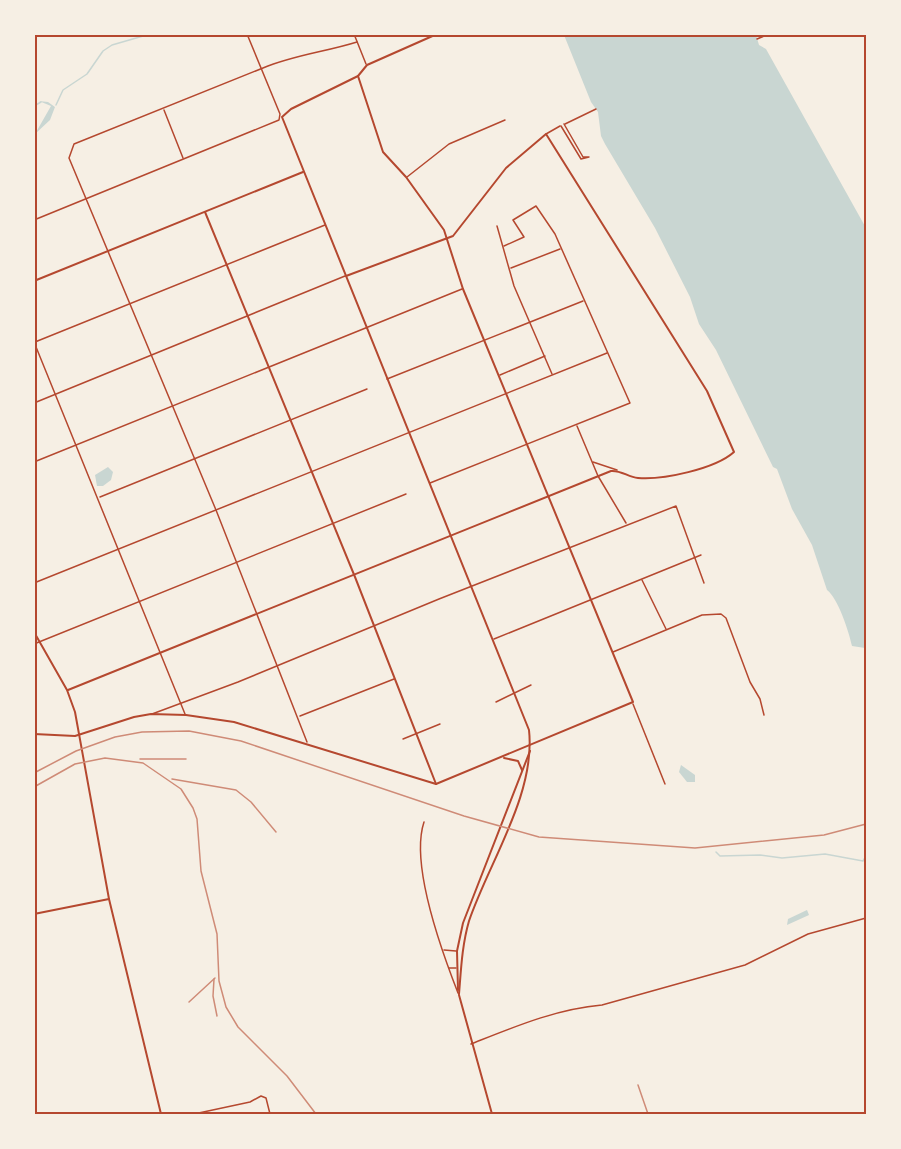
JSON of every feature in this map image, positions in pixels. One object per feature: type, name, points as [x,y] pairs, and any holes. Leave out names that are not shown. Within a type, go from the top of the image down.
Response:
[{"type":"street","points":[[247,34],[529,730],[531,746],[511,817],[470,920],[460,973],[459,994]]},
{"type":"street","points":[[354,34],[366,65]]},
{"type":"street","points":[[34,220],[282,117],[291,109],[358,76],[366,65],[437,34]]},
{"type":"street","points":[[757,39],[769,34]]},
{"type":"street","points":[[307,743],[299,717],[174,406],[69,158],[74,144],[261,68],[293,56],[316,55],[357,42]]},
{"type":"street","points":[[358,76],[383,152],[406,177],[444,230],[463,289],[665,784]]},
{"type":"street","points":[[163,108],[184,159]]},
{"type":"street","points":[[34,403],[430,242],[446,239],[460,230],[506,168],[546,134],[596,109]]},
{"type":"street","points":[[406,177],[449,144],[505,120]]},
{"type":"street","points":[[561,126],[581,159],[589,157],[583,157],[564,124]]},
{"type":"street","points":[[546,134],[707,391],[734,449],[732,454],[699,469],[637,478],[592,461]]},
{"type":"street","points":[[34,281],[303,172]]},
{"type":"street","points":[[430,483],[630,403],[561,248],[536,206],[513,220],[524,237],[504,246]]},
{"type":"street","points":[[205,212],[354,574],[436,784]]},
{"type":"street","points":[[186,715],[163,652],[35,342],[325,225]]},
{"type":"street","points":[[497,226],[514,285],[552,375]]},
{"type":"street","points":[[510,269],[561,248]]},
{"type":"street","points":[[34,462],[463,289]]},
{"type":"street","points":[[387,379],[584,301]]},
{"type":"street","points":[[34,583],[607,353]]},
{"type":"street","points":[[499,375],[545,356]]},
{"type":"street","points":[[99,497],[367,389]]},
{"type":"street","points":[[576,425],[598,476],[627,524]]},
{"type":"street","points":[[67,690],[547,496],[611,471],[621,472]]},
{"type":"street","points":[[34,644],[406,494]]},
{"type":"street","points":[[34,734],[82,735],[182,704],[568,547],[676,506],[705,583]]},
{"type":"street","points":[[494,639],[701,555]]},
{"type":"street","points":[[642,579],[667,630]]},
{"type":"street","points":[[612,652],[712,613],[721,614],[726,618],[750,682],[760,699],[764,715]]},
{"type":"street","points":[[34,632],[67,690],[75,712],[110,899],[161,1114]]},
{"type":"street","points":[[299,717],[394,679]]},
{"type":"street","points":[[496,702],[531,685]]},
{"type":"street","points":[[151,714],[186,715],[234,722],[436,784],[633,702]]},
{"type":"street","points":[[403,739],[440,724]]},
{"type":"street","points":[[501,758],[519,762],[522,773]]},
{"type":"street","points":[[492,1114],[459,994],[456,978],[457,951],[467,914],[528,760]]},
{"type":"street","points":[[424,822],[421,832],[423,881],[459,994]]},
{"type":"street","points":[[34,914],[110,899]]},
{"type":"street","points":[[471,1044],[540,1018],[745,965],[808,934],[867,918]]},
{"type":"street","points":[[444,950],[457,951]]},
{"type":"street","points":[[449,968],[452,970],[456,968]]},
{"type":"street","points":[[456,978],[460,973]]},
{"type":"street","points":[[451,974],[456,978]]},
{"type":"street","points":[[194,1114],[265,1096],[270,1114]]},
{"type":"shaded area","points":[[564,35],[756,35],[759,45],[766,49],[866,228],[866,655],[865,648],[852,646],[835,600],[827,590],[812,545],[792,509],[777,469],[773,467],[716,350],[699,324],[690,297],[655,228],[601,136],[598,112],[591,102]]},
{"type":"shaded area","points":[[39,101],[48,102],[55,107],[50,120],[35,134],[51,106]]},
{"type":"shaded area","points":[[108,467],[113,472],[111,480],[103,486],[97,486],[95,475]]},
{"type":"shaded area","points":[[681,765],[695,775],[695,782],[687,782],[679,772]]},
{"type":"shaded area","points":[[807,910],[809,915],[787,925],[788,919]]},
{"type":"waterway","points":[[56,105],[63,90],[87,74],[103,51],[112,45],[150,34]]},
{"type":"waterway","points":[[34,106],[41,102]]},
{"type":"waterway","points":[[716,852],[720,856],[760,855],[782,858],[825,854],[863,861],[866,856]]},
{"type":"railway","points":[[34,773],[76,751],[115,737],[142,732],[189,731],[241,741],[464,816],[539,837],[695,848],[824,835],[866,824]]},
{"type":"railway","points":[[34,787],[75,764],[105,758],[143,763],[181,789],[197,819],[201,871],[217,934],[219,981],[226,1007],[238,1027],[287,1076],[316,1114]]},
{"type":"railway","points":[[140,759],[186,759]]},
{"type":"railway","points":[[172,779],[236,790],[251,802],[276,832]]},
{"type":"railway","points":[[189,1002],[215,978]]},
{"type":"railway","points":[[214,979],[213,996],[217,1016]]},
{"type":"railway","points":[[638,1085],[648,1114]]}]
